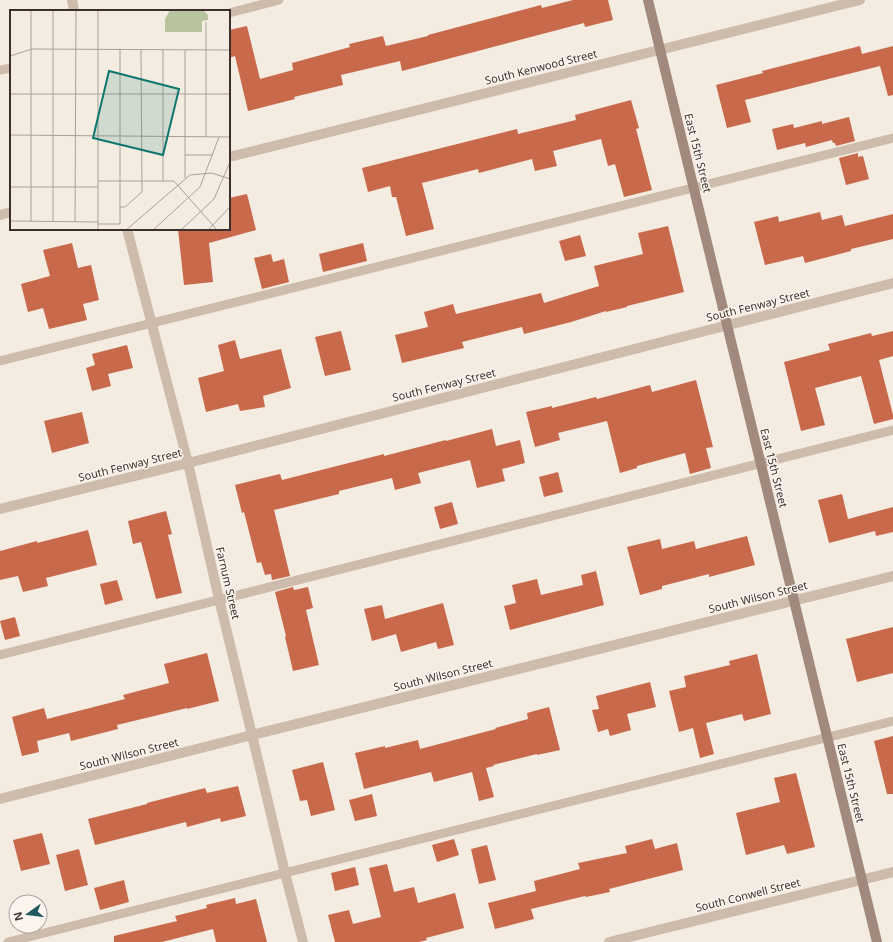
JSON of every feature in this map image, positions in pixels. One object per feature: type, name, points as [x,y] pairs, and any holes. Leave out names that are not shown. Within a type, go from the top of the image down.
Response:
[{"type":"main road","name":"East 15th Street","points":[[648,0],[877,942]]},
{"type":"street","points":[[72,0],[74,10]]},
{"type":"street","name":"South Kenwood Street","points":[[230,157],[860,0]]},
{"type":"street","points":[[0,215],[10,212]]},
{"type":"street","name":"Farnum Street","points":[[127,230],[188,463],[219,599],[303,942]]},
{"type":"street","name":"South Fenway Street","points":[[0,509],[188,463],[893,283]]},
{"type":"street","name":"South Wilson Street","points":[[0,799],[893,576]]},
{"type":"street","name":"South Conwell Street","points":[[609,942],[893,872]]},
{"type":"lane","points":[[230,13],[279,0]]},
{"type":"lane","points":[[0,70],[10,68]]},
{"type":"lane","points":[[0,361],[893,138]]},
{"type":"lane","points":[[0,655],[893,430]]},
{"type":"lane","points":[[8,942],[893,722]]},
{"type":"building","points":[[573,0],[608,0],[613,20],[585,27],[584,23],[402,71],[400,61],[341,75],[343,85],[294,97],[295,99],[248,111],[235,56],[230,58],[230,30],[247,26],[260,79],[293,70],[292,63],[350,47],[349,44],[383,36],[386,46],[541,5],[542,8]]},
{"type":"building","points":[[860,46],[862,54],[893,46],[893,95],[888,96],[880,66],[745,100],[751,122],[727,128],[716,85],[763,73],[762,71]]},
{"type":"building","points":[[631,100],[639,128],[636,129],[652,190],[624,197],[615,164],[608,166],[601,139],[553,151],[557,166],[535,171],[532,159],[479,173],[478,169],[422,183],[434,229],[406,236],[396,197],[392,197],[390,186],[368,192],[362,168],[517,129],[518,134],[576,120],[575,115]]},
{"type":"building","points":[[849,117],[855,141],[836,146],[832,140],[806,147],[805,143],[777,150],[772,129],[793,124],[794,128],[822,121],[822,124]]},
{"type":"building","points":[[858,153],[858,157],[863,156],[869,179],[846,185],[839,158]]},
{"type":"building","points":[[247,194],[256,230],[209,243],[213,282],[184,285],[178,230],[230,230],[230,198]]},
{"type":"building","points":[[820,212],[822,220],[842,215],[845,226],[893,214],[893,239],[851,249],[851,251],[805,263],[803,256],[765,265],[754,222],[778,216],[779,222]]},
{"type":"building","points":[[668,226],[684,292],[606,311],[524,334],[522,327],[462,342],[464,348],[402,363],[395,335],[428,327],[424,312],[453,304],[456,314],[541,293],[544,303],[599,286],[594,266],[643,254],[638,233]]},
{"type":"building","points":[[580,235],[586,256],[565,261],[559,241]]},
{"type":"building","points":[[72,243],[78,268],[91,265],[99,300],[83,304],[87,320],[49,329],[43,308],[28,312],[21,284],[50,276],[43,250]]},
{"type":"building","points":[[363,243],[367,261],[323,272],[319,254]]},
{"type":"building","points":[[271,254],[273,262],[284,259],[289,282],[262,289],[254,258]]},
{"type":"building","points":[[341,331],[351,370],[325,376],[315,337]]},
{"type":"building","points":[[893,331],[893,356],[879,360],[893,419],[874,424],[861,376],[815,388],[825,425],[801,431],[784,362],[830,350],[828,344],[871,333],[872,336]]},
{"type":"building","points":[[235,340],[240,359],[281,349],[291,388],[263,396],[265,407],[240,411],[238,404],[206,412],[198,378],[224,371],[218,345]]},
{"type":"building","points":[[127,345],[133,368],[108,374],[111,386],[92,391],[86,368],[95,365],[92,354]]},
{"type":"building","points":[[696,380],[713,447],[706,448],[711,468],[690,474],[685,453],[637,466],[637,468],[620,473],[607,421],[558,433],[560,440],[535,447],[526,412],[552,406],[552,408],[596,397],[597,399],[650,385],[652,392]]},
{"type":"building","points":[[82,412],[89,443],[52,453],[44,421]]},
{"type":"building","points":[[492,429],[496,446],[520,440],[525,463],[502,469],[505,481],[477,488],[470,460],[418,473],[421,483],[395,490],[392,478],[339,491],[339,494],[274,510],[290,576],[272,580],[271,574],[265,575],[261,562],[257,563],[244,512],[242,513],[235,485],[280,474],[282,480]]},
{"type":"building","points":[[558,472],[563,492],[544,497],[539,477]]},
{"type":"building","points":[[842,494],[848,519],[893,507],[893,532],[876,536],[875,531],[829,543],[818,500]]},
{"type":"building","points":[[452,502],[458,524],[440,529],[434,507]]},
{"type":"building","points":[[166,511],[172,534],[168,535],[182,593],[156,599],[141,542],[133,544],[128,521]]},
{"type":"building","points":[[88,530],[97,565],[46,578],[48,586],[23,592],[18,576],[0,580],[0,551]]},
{"type":"building","points":[[747,536],[755,565],[709,577],[709,574],[662,586],[662,589],[640,595],[627,547],[660,539],[662,549],[694,541],[696,549]]},
{"type":"building","points":[[596,571],[604,605],[510,630],[504,606],[516,603],[512,585],[537,579],[541,595],[583,585],[581,575]]},
{"type":"building","points":[[117,580],[123,600],[105,605],[100,584]]},
{"type":"building","points":[[293,587],[294,590],[308,587],[313,608],[306,610],[319,665],[293,671],[275,592]]},
{"type":"building","points":[[443,603],[454,645],[438,649],[436,642],[401,652],[396,634],[372,641],[364,609],[382,605],[385,619]]},
{"type":"building","points":[[15,617],[20,636],[5,640],[0,621]]},
{"type":"building","points":[[893,627],[893,673],[857,682],[846,639]]},
{"type":"building","points":[[207,653],[219,701],[117,725],[118,729],[71,741],[69,733],[37,741],[39,752],[22,756],[12,717],[44,708],[47,719],[125,699],[123,695],[169,683],[164,664]]},
{"type":"building","points":[[757,654],[771,714],[744,721],[742,714],[706,723],[714,754],[700,758],[693,728],[679,732],[669,691],[686,687],[684,676],[730,665],[729,661]]},
{"type":"building","points":[[650,682],[656,707],[627,714],[631,730],[610,736],[608,729],[598,732],[592,710],[599,709],[596,696]]},
{"type":"building","points":[[549,707],[560,750],[537,754],[486,768],[494,797],[479,801],[472,772],[434,782],[431,772],[364,789],[355,753],[418,740],[420,749],[528,719],[527,713]]},
{"type":"building","points":[[893,736],[893,794],[887,794],[874,741]]},
{"type":"building","points":[[323,762],[335,810],[311,816],[307,800],[300,801],[292,770]]},
{"type":"building","points":[[796,773],[815,847],[787,854],[784,845],[746,855],[736,813],[780,802],[774,778]]},
{"type":"building","points":[[238,786],[246,816],[221,822],[220,818],[187,827],[186,822],[95,845],[88,819],[205,788],[207,793]]},
{"type":"building","points":[[372,794],[377,816],[355,821],[349,800]]},
{"type":"building","points":[[42,833],[50,864],[21,871],[13,840]]},
{"type":"building","points":[[454,839],[459,855],[437,862],[432,845]]},
{"type":"building","points":[[652,839],[655,849],[677,843],[683,870],[609,889],[610,892],[585,896],[531,909],[534,919],[495,929],[488,903],[536,891],[534,881],[580,869],[578,863],[627,853],[625,846]]},
{"type":"building","points":[[487,845],[496,880],[479,884],[471,849]]},
{"type":"building","points":[[79,849],[88,885],[65,891],[56,855]]},
{"type":"building","points":[[387,864],[394,892],[414,887],[418,903],[455,893],[464,928],[426,938],[427,940],[419,942],[335,942],[328,915],[349,910],[353,924],[381,917],[369,868]]},
{"type":"building","points":[[355,867],[359,885],[335,891],[331,873]]},
{"type":"building","points":[[124,880],[129,902],[100,910],[94,888]]},
{"type":"building","points":[[235,898],[236,904],[256,899],[267,942],[216,942],[213,929],[162,942],[114,942],[114,936],[177,921],[175,916],[207,908],[206,905]]}]
